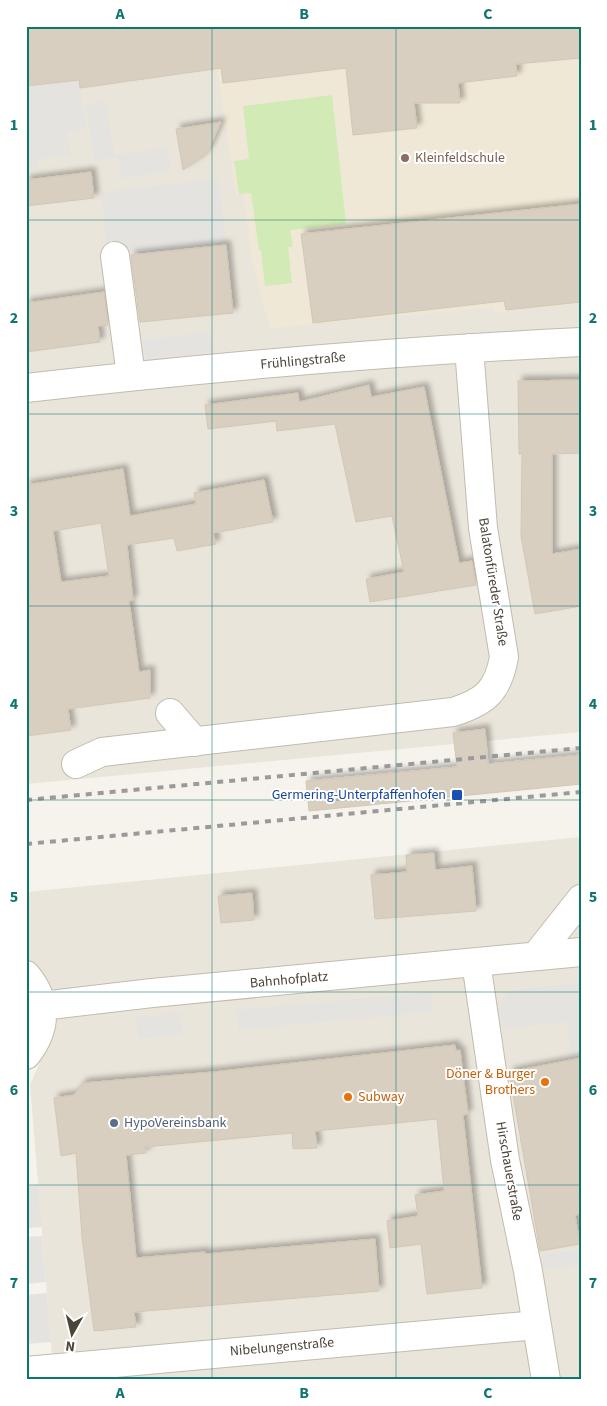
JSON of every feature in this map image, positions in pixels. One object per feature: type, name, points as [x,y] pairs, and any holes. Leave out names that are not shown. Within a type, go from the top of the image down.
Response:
[{"type":"street","points":[[115,256],[131,376]]},
{"type":"street","name":"Frühlingstraße","points":[[26,388],[131,376],[469,348],[581,342]]},
{"type":"street","name":"Balatonfüreder Straße","points":[[76,764],[102,752],[453,712],[474,705],[489,693],[501,674],[504,657],[483,528],[469,348]]},
{"type":"street","points":[[170,713],[196,742]]},
{"type":"street","points":[[536,956],[581,898]]},
{"type":"street","name":"Bahnhofplatz","points":[[42,1006],[152,992],[581,952]]},
{"type":"street","name":"Hirschauerstraße","points":[[476,962],[495,1030],[505,1160],[536,1270],[538,1325],[546,1380]]},
{"type":"street","points":[[26,975],[37,990],[42,1006],[42,1026],[35,1044],[26,1055]]},
{"type":"street","name":"Nibelungenstraße","points":[[26,1371],[538,1325]]},
{"type":"shaded area","points":[[26,26],[581,26],[581,732],[26,784]]},
{"type":"shaded area","name":"Kleinfeldschule","points":[[211,26],[581,26],[581,304],[495,312],[493,307],[270,328],[252,261],[243,193],[236,195]]},
{"type":"shaded area","points":[[79,80],[86,129],[67,132],[70,155],[38,159],[38,168],[26,170],[26,86]]},
{"type":"shaded area","points":[[106,101],[114,155],[168,148],[171,171],[121,178],[118,157],[94,160],[86,104]]},
{"type":"shaded area","points":[[218,179],[226,243],[108,257],[101,192]]},
{"type":"shaded area","points":[[210,332],[212,352],[146,360],[143,340]]},
{"type":"shaded area","points":[[581,837],[581,1380],[54,1380],[30,1085],[52,1034],[26,966],[26,892]]},
{"type":"shaded area","points":[[581,983],[581,1053],[571,1055],[567,1022],[503,1029],[498,1002],[511,990]]},
{"type":"shaded area","points":[[431,992],[433,1012],[238,1030],[236,1010]]},
{"type":"shaded area","points":[[180,1013],[183,1034],[138,1039],[136,1017]]},
{"type":"shaded area","points":[[38,1185],[42,1227],[26,1228],[26,1186]]},
{"type":"shaded area","points":[[42,1236],[46,1282],[26,1284],[26,1237]]},
{"type":"shaded area","points":[[581,1249],[581,1264],[544,1269],[542,1254]]},
{"type":"shaded area","points":[[47,1293],[51,1342],[26,1344],[26,1295]]},
{"type":"green space","points":[[332,95],[346,224],[290,230],[293,247],[288,247],[292,283],[265,286],[251,193],[239,194],[234,161],[249,159],[243,106]]},
{"type":"building","points":[[26,26],[453,26],[453,29],[486,26],[581,26],[581,58],[516,64],[517,76],[458,83],[460,103],[414,103],[417,128],[353,135],[346,68],[223,83],[221,68],[80,88],[79,80],[26,86]]},
{"type":"building","points":[[221,122],[209,149],[201,158],[183,170],[176,129]]},
{"type":"building","points":[[91,172],[94,198],[26,206],[26,180]]},
{"type":"building","points":[[581,204],[581,302],[506,310],[504,301],[313,323],[301,234]]},
{"type":"building","points":[[226,245],[233,313],[140,322],[131,255]]},
{"type":"building","points":[[104,292],[108,325],[98,326],[100,342],[26,352],[26,303]]},
{"type":"building","points":[[581,380],[581,453],[552,454],[552,554],[581,549],[581,606],[535,614],[521,536],[522,454],[519,454],[518,381]]},
{"type":"building","points":[[369,385],[371,397],[424,387],[459,563],[472,561],[476,585],[370,602],[366,579],[404,572],[392,516],[356,522],[335,424],[277,431],[276,421],[208,429],[205,405],[298,393],[299,402]]},
{"type":"building","points":[[123,469],[130,516],[196,504],[194,493],[264,480],[273,522],[213,533],[216,544],[177,551],[174,538],[127,545],[133,600],[129,601],[139,672],[150,670],[150,698],[68,709],[71,730],[26,736],[26,485]],"holes":[[[101,523],[109,576],[61,582],[53,531]]]},
{"type":"building","points":[[485,729],[488,764],[581,755],[581,784],[309,811],[306,781],[457,767],[453,733]]},
{"type":"building","points":[[434,853],[435,870],[472,866],[476,911],[375,919],[371,875],[407,872],[406,855]]},
{"type":"building","points":[[252,893],[254,920],[221,923],[218,896]]},
{"type":"building","points":[[455,1045],[456,1051],[460,1050],[468,1114],[463,1115],[482,1288],[427,1294],[421,1244],[390,1248],[387,1221],[418,1216],[415,1195],[444,1191],[437,1119],[315,1131],[317,1148],[293,1149],[292,1133],[145,1147],[146,1153],[126,1155],[136,1258],[375,1239],[379,1291],[134,1312],[136,1327],[94,1331],[82,1237],[76,1153],[61,1156],[54,1098],[74,1095],[83,1083],[213,1072]]},
{"type":"building","points":[[581,1058],[581,1214],[575,1215],[580,1244],[540,1251],[509,1072]]},
{"type":"railway","points":[[26,800],[581,748]]},
{"type":"railway","points":[[26,844],[581,792]]},
{"type":"place","name":"Kleinfeldschule","points":[[405,158]]},
{"type":"place","name":"Germering-Unterpfaffenhofen","points":[[457,795]]},
{"type":"place","name":"Döner & Burger Brothers","points":[[545,1082]]},
{"type":"place","name":"Subway","points":[[348,1097]]},
{"type":"place","name":"HypoVereinsbank","points":[[114,1123]]}]
